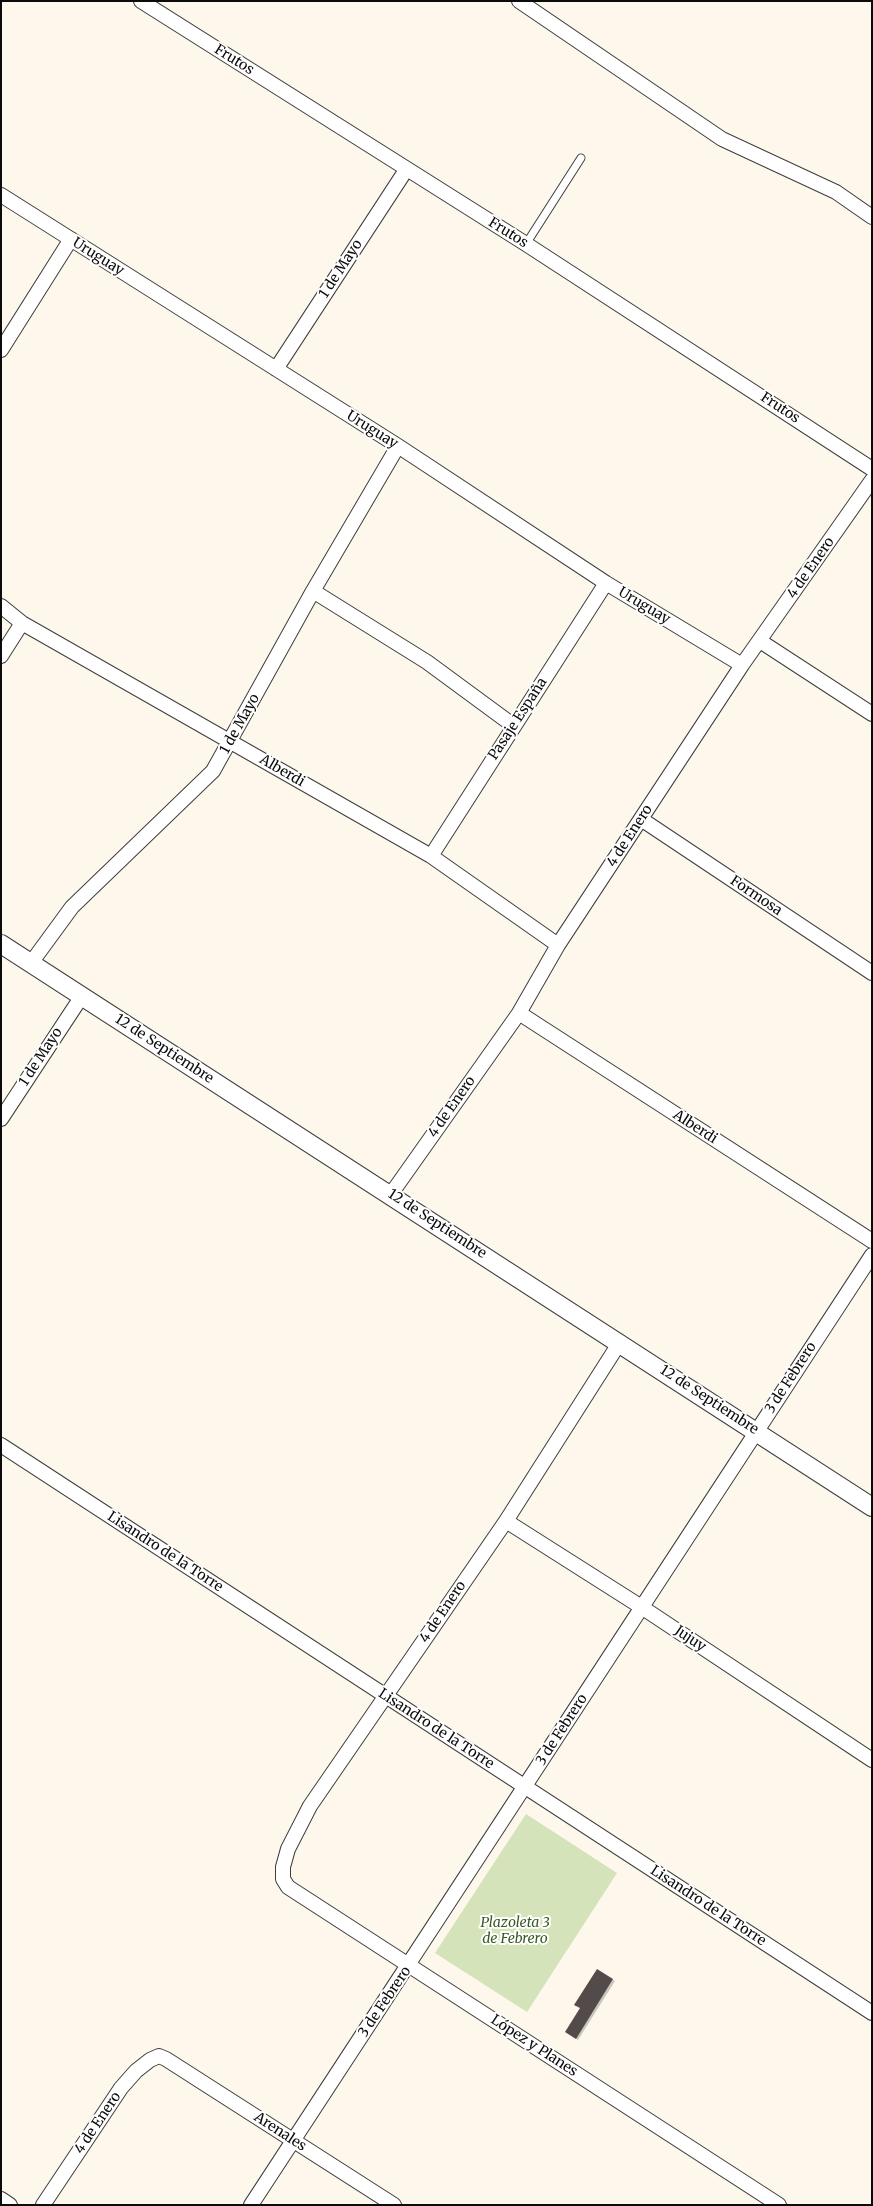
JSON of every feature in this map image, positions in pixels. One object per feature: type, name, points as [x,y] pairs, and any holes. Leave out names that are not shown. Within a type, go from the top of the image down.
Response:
[{"type":"street","name":"Frutos","points":[[141,1],[406,170],[526,244],[840,446],[872,469]]},
{"type":"street","points":[[519,1],[722,139],[836,192],[872,217]]},
{"type":"street","name":"1 de Mayo","points":[[276,369],[406,170]]},
{"type":"street","name":"Uruguay","points":[[1,195],[398,446],[606,583],[742,665]]},
{"type":"street","points":[[1,350],[71,239]]},
{"type":"street","name":"1 de Mayo","points":[[31,963],[72,907],[203,783],[213,771],[312,590],[398,446]]},
{"type":"street","name":"4 de Enero","points":[[391,1194],[519,1013],[558,945],[742,665],[872,480]]},
{"type":"street","name":"Pasaje España","points":[[431,856],[606,583]]},
{"type":"street","points":[[312,590],[427,662],[514,726]]},
{"type":"street","name":"Alberdi","points":[[1,606],[22,623],[431,856],[558,945]]},
{"type":"street","points":[[1,656],[22,623]]},
{"type":"street","points":[[760,641],[872,714]]},
{"type":"street","name":"Formosa","points":[[641,819],[872,973]]},
{"type":"street","name":"12 de Septiembre","points":[[1,944],[620,1342],[872,1507]]},
{"type":"street","name":"1 de Mayo","points":[[3,1112],[82,996]]},
{"type":"street","name":"Alberdi","points":[[519,1013],[872,1241]]},
{"type":"street","name":"3 de Febrero","points":[[251,2205],[409,1966],[524,1786],[643,1608],[756,1431],[872,1254]]},
{"type":"street","name":"4 de Enero","points":[[288,1887],[283,1879],[283,1868],[302,1820],[506,1521],[620,1342]]},
{"type":"street","name":"Lisandro de la Torre","points":[[1,1445],[872,2013]]},
{"type":"street","name":"Jujuy","points":[[506,1521],[643,1608],[872,1760]]},
{"type":"street","name":"López y Planes","points":[[288,1887],[779,2205]]},
{"type":"street","name":"4 de Enero","points":[[43,2205],[121,2088],[150,2060],[159,2056],[166,2058]]},
{"type":"street","name":"Arenales","points":[[166,2058],[394,2205]]},
{"type":"street","points":[[1,2200],[10,2205]]},
{"type":"lane","points":[[526,244],[581,158]]},
{"type":"green space","name":"Plazoleta 3 de Febrero","points":[[526,1814],[617,1873],[527,2012],[435,1953]]},
{"type":"building","points":[[597,1969],[613,1979],[576,2039],[565,2032],[580,2008],[574,2005]]}]
